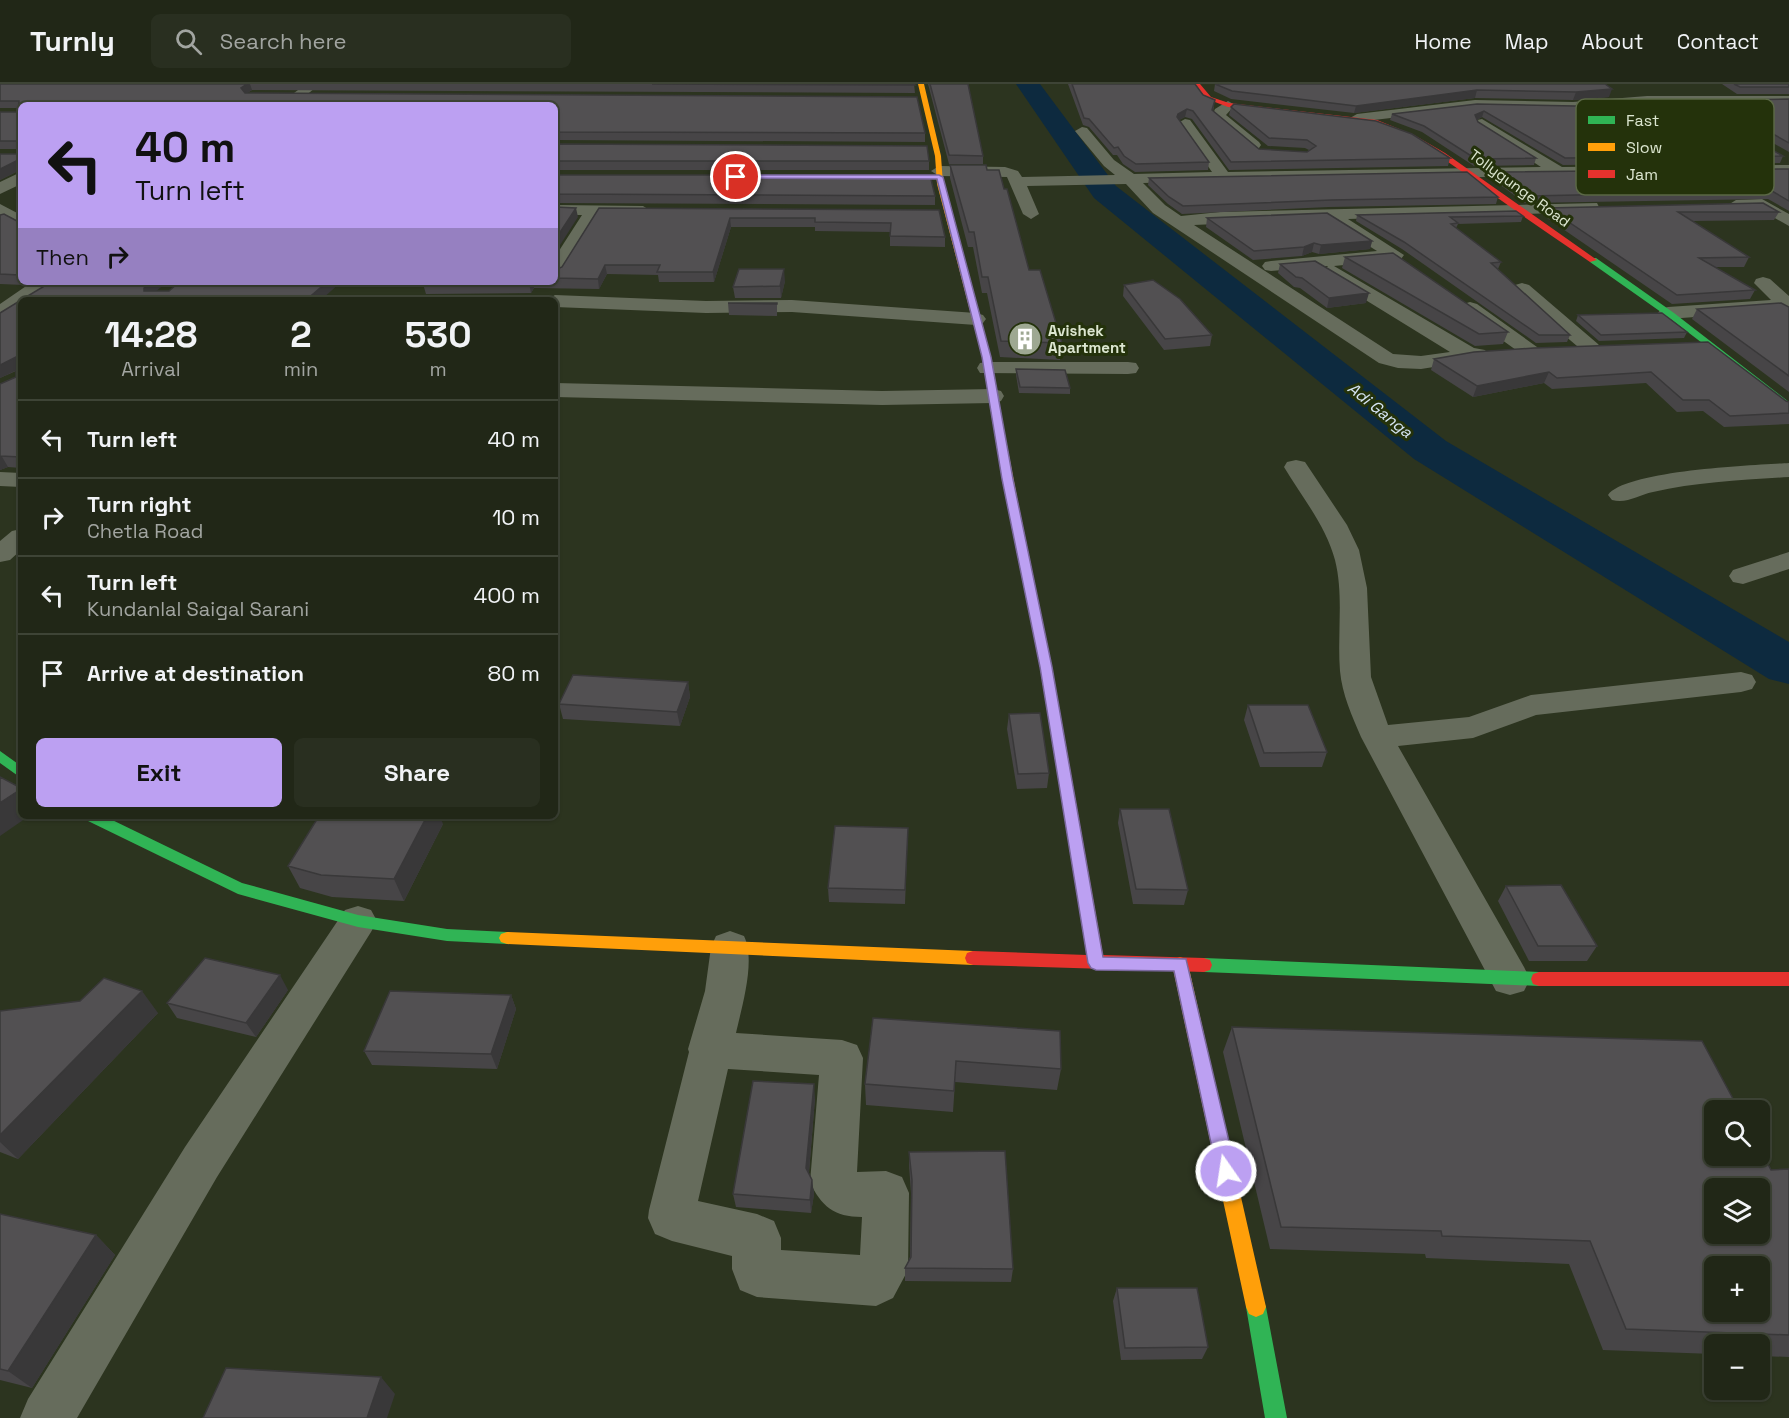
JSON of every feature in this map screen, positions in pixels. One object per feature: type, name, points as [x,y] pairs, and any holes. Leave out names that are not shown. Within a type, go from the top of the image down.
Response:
[{"type":"main road","points":[[921,84],[917,99],[930,148],[942,212],[976,319],[988,368],[1046,667],[1096,963]]},
{"type":"main road","name":"Tollygunge Road","points":[[1197,84],[1209,98],[1228,105],[1357,118],[1400,129],[1437,149],[1518,209],[1668,313],[1789,406]]},
{"type":"main road","points":[[0,756],[18,770]]},
{"type":"main road","points":[[97,819],[238,888],[358,921],[447,935],[1510,979],[1789,979]]},
{"type":"main road","points":[[1180,964],[1262,1332],[1276,1418]]},
{"type":"street","points":[[272,96],[297,96],[317,90]]},
{"type":"street","points":[[289,102],[297,96]]},
{"type":"street","points":[[1357,118],[1437,107],[1511,104],[1574,106]]},
{"type":"street","points":[[1511,104],[1536,118]]},
{"type":"street","points":[[1228,105],[1219,116],[1263,152]]},
{"type":"street","points":[[1185,123],[1222,176]]},
{"type":"street","points":[[1482,123],[1556,170]]},
{"type":"street","points":[[1463,124],[1514,123]]},
{"type":"street","points":[[1400,129],[1421,127]]},
{"type":"street","points":[[1082,131],[1109,163],[1150,201],[1225,252],[1252,258],[1315,261],[1395,255]]},
{"type":"street","points":[[1018,182],[1576,170]]},
{"type":"street","points":[[935,175],[1005,172],[1013,174],[1031,214]]},
{"type":"street","points":[[0,189],[18,179]]},
{"type":"street","points":[[1150,201],[1173,200]]},
{"type":"street","points":[[0,202],[18,203]]},
{"type":"street","points":[[1728,203],[1762,204],[1788,220]]},
{"type":"street","points":[[1179,221],[1329,214],[1609,207]]},
{"type":"street","points":[[0,209],[18,221]]},
{"type":"street","points":[[558,210],[664,211]]},
{"type":"street","points":[[560,256],[593,211]]},
{"type":"street","points":[[1408,212],[1424,223],[1428,229]]},
{"type":"street","points":[[1329,214],[1412,267]]},
{"type":"street","points":[[1331,238],[1383,231]]},
{"type":"street","points":[[1286,244],[1470,355]]},
{"type":"street","points":[[1252,258],[1386,359],[1402,363],[1418,363],[1470,355],[1615,348]]},
{"type":"street","points":[[1668,313],[1787,305],[1763,283],[1789,284]]},
{"type":"street","points":[[25,297],[40,285]]},
{"type":"street","points":[[1522,289],[1591,348]]},
{"type":"street","points":[[1456,299],[1547,350]]},
{"type":"street","points":[[558,301],[706,307],[792,306],[976,319]]},
{"type":"street","points":[[1674,347],[1710,346]]},
{"type":"street","points":[[988,368],[1128,368]]},
{"type":"street","points":[[558,390],[882,398],[993,396]]},
{"type":"street","points":[[1296,467],[1343,544],[1349,562],[1353,584],[1355,669],[1360,698],[1377,737],[1510,979]]},
{"type":"street","points":[[1621,495],[1627,490],[1643,486],[1789,470]]},
{"type":"street","points":[[0,479],[18,480]]},
{"type":"street","points":[[0,554],[18,539]]},
{"type":"street","points":[[1743,576],[1789,560]]},
{"type":"street","points":[[1377,737],[1473,727],[1531,705],[1741,682]]},
{"type":"street","points":[[47,1418],[201,1162],[358,921]]},
{"type":"street","points":[[709,1049],[842,1058],[833,1182],[838,1190],[848,1194],[886,1193],[884,1270],[882,1276],[876,1281],[758,1273],[755,1266],[759,1245],[757,1238],[672,1218],[709,1049],[725,991],[730,947]]},
{"type":"building","points":[[0,84],[247,84],[241,88],[245,93],[917,97],[925,133],[558,132],[558,102],[0,101]]},
{"type":"building","points":[[652,84],[914,84],[915,85]]},
{"type":"building","points":[[930,84],[968,84],[983,156],[949,155]]},
{"type":"building","points":[[1072,84],[1195,84],[1203,95],[1215,100],[1212,110],[1259,149],[1307,152],[1316,146],[1307,140],[1269,138],[1231,107],[1234,104],[1376,121],[1412,134],[1450,158],[1231,162],[1193,111],[1187,109],[1177,117],[1209,162],[1136,164],[1124,156],[1118,147],[1114,148],[1089,119],[1084,118]]},
{"type":"building","points":[[1215,84],[1605,84],[1612,89],[1576,92],[1477,90],[1356,106],[1232,91]]},
{"type":"building","points":[[1734,84],[1789,84],[1789,87],[1740,87]]},
{"type":"building","points":[[1774,99],[1789,99],[1789,143],[1774,135]]},
{"type":"building","points":[[1477,104],[1576,106],[1576,158],[1565,158],[1484,111],[1475,115],[1478,122],[1536,158],[1476,159],[1424,126],[1392,114]]},
{"type":"building","points":[[0,112],[18,112],[18,141],[0,141]]},
{"type":"building","points":[[558,144],[927,146],[929,161],[558,161]]},
{"type":"building","points":[[1774,151],[1783,156],[1774,156]]},
{"type":"building","points":[[0,154],[18,154],[18,162],[0,169]]},
{"type":"building","points":[[950,165],[986,165],[987,170],[999,170],[1004,189],[1007,189],[1029,270],[1040,270],[1062,343],[1001,341],[988,277],[982,277],[974,232],[969,232]]},
{"type":"building","points":[[1774,169],[1789,169],[1789,201],[1774,192]]},
{"type":"building","points":[[1576,171],[1577,195],[1528,196],[1495,172]]},
{"type":"building","points":[[1467,172],[1498,197],[1183,206],[1169,197],[1149,178]]},
{"type":"building","points":[[558,175],[930,175],[935,196],[558,194]]},
{"type":"building","points":[[1763,203],[1779,212],[1678,212],[1749,257],[1699,258],[1755,290],[1677,295],[1548,208]]},
{"type":"building","points":[[558,207],[576,208],[558,235]]},
{"type":"building","points":[[599,208],[939,210],[945,237],[890,236],[891,223],[815,222],[815,218],[730,218],[713,272],[657,272],[660,265],[605,265],[598,279],[558,278],[558,269],[562,267]]},
{"type":"building","points":[[1516,211],[1523,216],[1450,217],[1458,223],[1451,224],[1501,262],[1491,263],[1570,335],[1539,335],[1404,242],[1357,215]]},
{"type":"building","points":[[1327,213],[1372,241],[1321,245],[1314,243],[1304,247],[1254,251],[1207,218]]},
{"type":"building","points":[[4,214],[17,221],[18,216],[18,275],[0,274],[0,215]]},
{"type":"building","points":[[1393,253],[1508,332],[1479,334],[1345,257]]},
{"type":"building","points":[[1315,261],[1369,293],[1329,298],[1280,264]]},
{"type":"building","points":[[739,269],[784,269],[780,286],[733,287]]},
{"type":"building","points":[[1153,280],[1180,299],[1212,335],[1165,339],[1124,285]]},
{"type":"building","points":[[46,285],[148,285],[144,291],[169,291],[176,285],[324,285],[310,297],[26,297]]},
{"type":"building","points":[[18,302],[18,457],[0,456],[0,384],[16,377],[16,357],[0,365],[0,313]]},
{"type":"building","points":[[728,303],[777,303],[777,304]]},
{"type":"building","points":[[1781,303],[1789,307],[1789,376],[1697,309]]},
{"type":"building","points":[[1662,313],[1687,332],[1601,335],[1578,315]]},
{"type":"building","points":[[1708,342],[1789,402],[1789,413],[1730,416],[1709,400],[1683,400],[1651,372],[1557,378],[1549,372],[1477,386],[1434,359],[1474,352],[1534,348]]},
{"type":"building","points":[[1016,369],[1065,370],[1070,388],[1020,387]]},
{"type":"building","points":[[573,675],[688,682],[677,712],[559,704]]},
{"type":"building","points":[[1248,705],[1308,705],[1327,752],[1264,753]]},
{"type":"building","points":[[1040,713],[1049,773],[1018,774],[1009,714]]},
{"type":"building","points":[[0,777],[18,786],[18,791],[0,803]]},
{"type":"building","points":[[1120,809],[1169,809],[1188,890],[1136,889]]},
{"type":"building","points":[[317,819],[425,819],[394,879],[321,875],[288,866]]},
{"type":"building","points":[[835,826],[908,828],[905,890],[828,888]]},
{"type":"building","points":[[1561,885],[1597,946],[1538,946],[1506,886]]},
{"type":"building","points":[[205,958],[280,975],[246,1023],[167,1003]]},
{"type":"building","points":[[104,978],[142,991],[0,1135],[0,1011],[80,1001]]},
{"type":"building","points":[[390,991],[511,995],[491,1054],[364,1051]]},
{"type":"building","points":[[873,1018],[1060,1031],[1061,1069],[956,1061],[954,1091],[865,1084]]},
{"type":"building","points":[[1232,1027],[1702,1041],[1734,1100],[1704,1100],[1704,1166],[1769,1166],[1771,1170],[1789,1169],[1789,1335],[1626,1329],[1590,1241],[1442,1236],[1441,1231],[1281,1227]]},
{"type":"building","points":[[753,1081],[814,1084],[806,1168],[812,1180],[810,1200],[733,1194]]},
{"type":"building","points":[[1005,1151],[1013,1269],[905,1268],[911,1257],[912,1180],[909,1152]]},
{"type":"building","points":[[0,1214],[96,1235],[8,1371],[0,1369]]},
{"type":"building","points":[[1117,1288],[1197,1288],[1208,1347],[1125,1348]]},
{"type":"building","points":[[226,1368],[381,1377],[367,1418],[203,1418]]},
{"type":"waterway","name":"Adi Ganga","points":[[1028,84],[1105,192],[1430,450],[1789,666]]},
{"type":"traffic: fast","points":[[1593,260],[1671,315],[1789,406]]},
{"type":"traffic: fast","points":[[0,756],[18,771]]},
{"type":"traffic: fast","points":[[97,819],[238,888],[358,921],[447,935],[507,938]]},
{"type":"traffic: fast","points":[[1204,965],[1539,979]]},
{"type":"traffic: fast","points":[[1256,1307],[1276,1418]]},
{"type":"traffic: slow","points":[[921,84],[938,156],[940,184],[986,357],[1012,497]]},
{"type":"traffic: slow","points":[[507,938],[973,958]]},
{"type":"traffic: slow","points":[[1180,964],[1256,1307]]},
{"type":"traffic: jam","points":[[1197,84],[1209,98],[1228,105],[1377,122],[1412,136],[1458,165],[1593,260]]},
{"type":"traffic: jam","points":[[1012,497],[1046,667],[1096,963]]},
{"type":"traffic: jam","points":[[973,958],[1204,965]]},
{"type":"traffic: jam","points":[[1539,979],[1789,979]]},
{"type":"place","name":"Avishek Apartment","points":[[1025,339]]},
{"type":"route","points":[[736,177],[939,177],[987,357],[1008,479],[1046,667],[1096,963],[1180,964],[1226,1171]]}]
